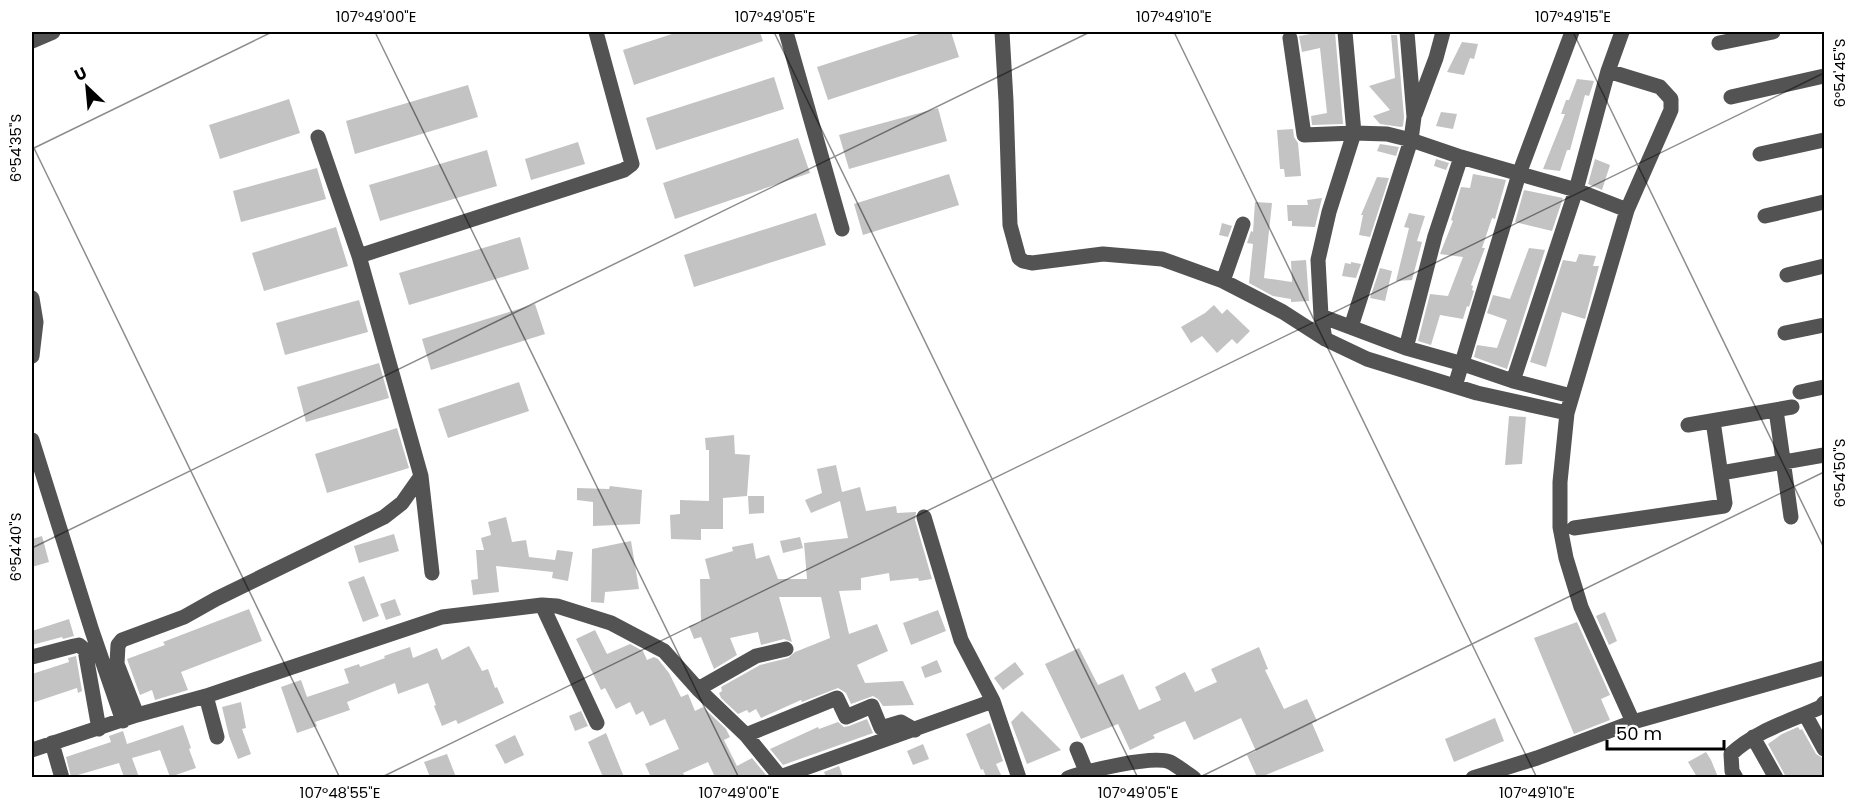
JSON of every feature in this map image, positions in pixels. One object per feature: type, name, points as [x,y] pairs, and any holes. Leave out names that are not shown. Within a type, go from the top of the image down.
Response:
[{"type":"street","points":[[32,41],[53,32]]},
{"type":"street","points":[[359,256],[624,171],[629,167],[632,164],[596,32]]},
{"type":"street","points":[[786,32],[842,229]]},
{"type":"street","points":[[1002,32],[1010,225],[1018,258],[1032,263],[1103,254],[1161,259],[1222,281],[1283,312],[1325,339],[1367,358],[1477,393],[1567,412]]},
{"type":"street","points":[[1325,339],[1321,316],[1318,260],[1329,212],[1354,133],[1345,32]]},
{"type":"street","points":[[1351,327],[1411,140],[1413,117],[1407,32]]},
{"type":"street","points":[[1413,117],[1437,58],[1443,32]]},
{"type":"street","points":[[1455,386],[1519,174],[1572,32]]},
{"type":"street","points":[[1513,381],[1576,190],[1608,71],[1622,32]]},
{"type":"street","points":[[1719,43],[1773,32]]},
{"type":"street","points":[[1290,38],[1304,135],[1387,134],[1576,190],[1627,210]]},
{"type":"street","points":[[1608,71],[1660,87],[1671,99],[1671,110],[1627,210],[1571,396],[1567,412],[1560,493],[1560,527],[1566,558],[1581,607],[1633,722]]},
{"type":"street","points":[[1731,97],[1824,76]]},
{"type":"street","points":[[318,137],[359,256],[421,476],[432,573]]},
{"type":"street","points":[[1760,154],[1824,140]]},
{"type":"street","points":[[1406,348],[1435,236],[1461,157]]},
{"type":"street","points":[[1765,216],[1824,202]]},
{"type":"street","points":[[1222,281],[1243,224]]},
{"type":"street","points":[[1787,275],[1824,266]]},
{"type":"street","points":[[32,298],[36,322],[32,356]]},
{"type":"street","points":[[1321,316],[1406,348],[1571,396]]},
{"type":"street","points":[[1785,333],[1824,325]]},
{"type":"street","points":[[1800,392],[1824,387]]},
{"type":"street","points":[[1688,425],[1792,407]]},
{"type":"street","points":[[1776,410],[1791,517]]},
{"type":"street","points":[[1574,528],[1721,508],[1725,503],[1713,421]]},
{"type":"street","points":[[32,440],[92,631],[130,718]]},
{"type":"street","points":[[1721,474],[1824,455]]},
{"type":"street","points":[[130,718],[117,664],[118,645],[122,640],[184,616],[384,517],[402,503],[421,476]]},
{"type":"street","points":[[924,517],[962,640],[993,701],[1019,777]]},
{"type":"street","points":[[32,750],[206,696],[442,617],[542,605],[557,606],[610,623],[664,651],[698,689],[746,735],[780,777],[993,701]]},
{"type":"street","points":[[542,605],[597,723]]},
{"type":"street","points":[[32,657],[79,645],[85,650],[99,729]]},
{"type":"street","points":[[698,689],[756,656],[786,649]]},
{"type":"street","points":[[1473,777],[1537,758],[1633,722],[1824,668]]},
{"type":"street","points":[[206,696],[217,737]]},
{"type":"street","points":[[746,735],[837,698],[846,717],[872,706],[881,728],[901,722],[915,730]]},
{"type":"street","points":[[1736,777],[1732,771],[1731,754],[1753,737],[1823,708]]},
{"type":"street","points":[[1805,714],[1824,749]]},
{"type":"street","points":[[1753,737],[1776,777]]},
{"type":"street","points":[[52,743],[62,777]]},
{"type":"street","points":[[1077,749],[1086,771]]},
{"type":"street","points":[[1068,777],[1086,771],[1156,760],[1170,762],[1194,777]]},
{"type":"building","points":[[678,32],[760,32],[763,41],[634,85],[623,50]]},
{"type":"building","points":[[925,32],[951,32],[959,57],[828,100],[817,67]]},
{"type":"building","points":[[1335,32],[1343,124],[1312,125],[1311,116],[1327,113],[1320,48],[1302,52],[1299,36]]},
{"type":"building","points":[[1391,35],[1397,35],[1404,117],[1401,127],[1380,124],[1373,116],[1390,110],[1369,86],[1395,78]]},
{"type":"building","points":[[1462,42],[1478,44],[1474,59],[1470,58],[1464,75],[1447,72]]},
{"type":"building","points":[[774,77],[784,109],[656,150],[646,118]]},
{"type":"building","points":[[1577,79],[1594,81],[1589,96],[1585,95],[1570,150],[1567,150],[1560,171],[1543,169],[1565,114],[1561,114],[1566,100],[1569,100]]},
{"type":"building","points":[[468,85],[478,117],[355,154],[346,121]]},
{"type":"building","points":[[289,99],[300,133],[220,159],[209,125]]},
{"type":"building","points":[[938,108],[947,141],[849,169],[839,135]]},
{"type":"building","points":[[1441,112],[1457,114],[1453,129],[1436,126]]},
{"type":"building","points":[[1293,129],[1298,143],[1301,176],[1285,177],[1284,169],[1280,169],[1277,130]]},
{"type":"building","points":[[798,138],[810,173],[675,219],[663,183]]},
{"type":"building","points":[[578,142],[585,164],[531,180],[525,159]]},
{"type":"building","points":[[1380,144],[1399,147],[1396,156],[1377,151]]},
{"type":"building","points":[[487,150],[497,186],[380,221],[369,185]]},
{"type":"building","points":[[1436,159],[1449,163],[1446,170],[1434,166]]},
{"type":"building","points":[[1595,159],[1610,165],[1602,190],[1588,184]]},
{"type":"building","points":[[317,168],[326,199],[241,222],[233,191]]},
{"type":"building","points":[[949,174],[959,205],[863,235],[854,204]]},
{"type":"building","points":[[1473,174],[1506,180],[1495,219],[1492,218],[1482,248],[1485,248],[1471,285],[1474,291],[1469,307],[1467,306],[1463,319],[1440,315],[1431,345],[1418,341],[1430,294],[1448,296],[1463,257],[1440,254],[1453,221],[1451,220],[1461,187],[1470,188]]},
{"type":"building","points":[[1377,177],[1389,178],[1370,237],[1359,235],[1363,215],[1361,215]]},
{"type":"building","points":[[1524,190],[1563,198],[1552,231],[1515,222]]},
{"type":"building","points":[[1322,198],[1315,227],[1292,226],[1292,221],[1288,221],[1287,205],[1308,205],[1307,200]]},
{"type":"building","points":[[1255,202],[1272,203],[1264,278],[1292,282],[1291,261],[1306,260],[1309,301],[1291,302],[1291,299],[1273,296],[1249,283],[1253,244],[1247,243],[1251,231],[1253,232]]},
{"type":"building","points":[[816,213],[826,245],[694,287],[684,255]]},
{"type":"building","points":[[1409,213],[1425,216],[1417,241],[1422,242],[1412,280],[1396,281],[1409,228],[1404,227]]},
{"type":"building","points":[[1222,223],[1232,226],[1228,237],[1219,235]]},
{"type":"building","points":[[336,227],[348,266],[264,291],[252,253]]},
{"type":"building","points":[[520,237],[529,269],[409,305],[399,273]]},
{"type":"building","points":[[1529,248],[1545,250],[1507,369],[1474,357],[1477,345],[1497,348],[1507,320],[1487,313],[1493,295],[1510,299]]},
{"type":"building","points":[[1579,254],[1596,256],[1593,266],[1599,266],[1585,319],[1562,312],[1546,367],[1530,362],[1563,260],[1576,262]]},
{"type":"building","points":[[1351,262],[1361,264],[1356,278],[1342,276],[1345,263],[1351,264]]},
{"type":"building","points":[[1380,268],[1392,271],[1385,301],[1370,298]]},
{"type":"building","points":[[359,300],[368,332],[285,355],[276,323]]},
{"type":"building","points":[[535,304],[545,334],[431,370],[422,339]]},
{"type":"building","points":[[1214,305],[1222,314],[1227,309],[1250,331],[1237,344],[1232,339],[1217,353],[1202,336],[1191,343],[1181,327]]},
{"type":"building","points":[[379,363],[389,398],[306,422],[297,387]]},
{"type":"building","points":[[519,382],[529,411],[448,438],[438,409]]},
{"type":"building","points":[[1509,416],[1526,417],[1522,464],[1505,465]]},
{"type":"building","points":[[397,428],[409,468],[327,493],[315,454]]},
{"type":"building","points":[[734,435],[735,454],[750,455],[747,496],[723,498],[723,529],[701,529],[701,540],[671,539],[670,515],[680,514],[680,500],[709,501],[709,450],[706,450],[705,438]]},
{"type":"building","points":[[836,465],[842,492],[860,487],[866,511],[896,506],[897,513],[916,512],[915,520],[932,579],[890,581],[889,573],[861,578],[861,590],[839,591],[849,634],[877,624],[888,651],[857,665],[865,683],[903,681],[914,705],[883,706],[873,696],[851,704],[846,693],[838,688],[802,702],[801,700],[761,718],[756,709],[749,713],[747,710],[738,714],[721,698],[719,693],[722,691],[721,687],[760,665],[788,658],[795,652],[830,638],[821,597],[779,597],[792,642],[784,639],[761,645],[758,632],[730,638],[737,655],[714,669],[701,637],[694,639],[689,626],[701,622],[700,579],[710,579],[705,559],[733,551],[732,547],[753,543],[756,559],[769,555],[778,579],[807,579],[804,543],[848,538],[840,501],[811,513],[805,500],[822,493],[817,469]]},
{"type":"building","points":[[610,486],[642,490],[640,524],[593,526],[593,502],[577,500],[577,488],[609,489]]},
{"type":"building","points":[[748,496],[764,496],[764,513],[749,514]]},
{"type":"building","points":[[506,517],[512,542],[526,540],[529,557],[555,560],[557,550],[573,552],[568,581],[552,578],[553,572],[496,566],[499,592],[473,595],[471,580],[478,579],[476,550],[484,550],[481,538],[491,535],[488,522]]},
{"type":"building","points":[[394,534],[399,551],[359,563],[354,546]]},
{"type":"building","points":[[42,536],[49,562],[32,567],[32,539]]},
{"type":"building","points":[[800,537],[803,548],[783,553],[780,541]]},
{"type":"building","points":[[631,541],[639,589],[605,592],[604,603],[591,602],[592,549]]},
{"type":"building","points":[[364,576],[379,616],[363,622],[348,582]]},
{"type":"building","points":[[395,599],[401,615],[386,620],[380,604]]},
{"type":"building","points":[[249,609],[262,641],[181,672],[188,690],[155,700],[152,690],[140,695],[127,659],[165,645],[163,642]]},
{"type":"building","points":[[938,610],[946,631],[911,645],[903,623]]},
{"type":"building","points":[[1605,612],[1617,641],[1609,645],[1596,616]]},
{"type":"building","points":[[69,619],[74,636],[32,645],[32,631]]},
{"type":"building","points":[[1577,622],[1610,695],[1601,699],[1610,720],[1574,734],[1534,638]]},
{"type":"building","points":[[595,630],[607,654],[630,644],[643,651],[647,660],[654,657],[658,659],[669,673],[681,697],[688,694],[695,711],[703,707],[726,729],[730,737],[724,740],[737,766],[752,758],[767,776],[715,777],[708,762],[683,773],[685,777],[651,777],[645,764],[679,749],[665,719],[650,726],[643,711],[636,715],[630,702],[616,709],[605,688],[601,690],[576,639]]},
{"type":"building","points":[[469,646],[482,671],[488,669],[504,703],[458,724],[456,720],[442,726],[428,683],[398,694],[395,683],[347,702],[350,710],[315,722],[317,726],[297,733],[281,687],[301,680],[307,697],[349,683],[344,669],[359,664],[360,667],[410,647],[413,658],[437,648],[442,660]]},
{"type":"building","points":[[1259,647],[1268,669],[1265,670],[1284,709],[1307,699],[1317,721],[1312,723],[1324,751],[1261,777],[1257,777],[1247,755],[1256,751],[1241,718],[1194,740],[1185,721],[1153,735],[1155,738],[1130,750],[1118,724],[1081,739],[1045,664],[1079,648],[1098,685],[1123,674],[1139,710],[1161,700],[1155,687],[1185,672],[1195,692],[1217,682],[1211,669]]},
{"type":"building","points":[[76,656],[82,691],[78,693],[77,688],[32,703],[32,674],[69,662],[68,658]]},
{"type":"building","points":[[937,660],[942,672],[925,678],[921,667]]},
{"type":"building","points":[[1015,662],[1024,674],[1003,690],[994,678]]},
{"type":"building","points":[[241,702],[246,728],[242,729],[251,754],[238,759],[229,736],[222,707]]},
{"type":"building","points":[[581,711],[588,726],[575,731],[569,716]]},
{"type":"building","points":[[1022,711],[1061,750],[1027,764],[1011,722]]},
{"type":"building","points":[[1495,718],[1504,741],[1454,762],[1445,739]]},
{"type":"building","points":[[867,719],[873,733],[783,765],[770,749],[818,727],[819,729],[838,722],[844,727]]},
{"type":"building","points":[[990,723],[1003,761],[996,764],[1002,777],[986,777],[966,734]]},
{"type":"building","points":[[183,725],[196,768],[170,777],[160,750],[132,758],[139,777],[124,777],[119,763],[71,777],[66,757],[111,742],[109,736],[123,731],[127,744]]},
{"type":"building","points":[[1798,727],[1802,729],[1816,754],[1824,759],[1824,777],[1786,777],[1768,744]]},
{"type":"building","points":[[606,733],[624,777],[603,777],[588,742]]},
{"type":"building","points":[[515,735],[524,755],[505,764],[495,745]]},
{"type":"building","points":[[923,744],[929,759],[913,765],[907,751]]},
{"type":"building","points":[[1706,752],[1718,777],[1697,777],[1688,762]]},
{"type":"building","points":[[447,754],[456,777],[430,777],[424,762]]},
{"type":"building","points":[[839,766],[843,777],[826,777],[824,772]]}]
